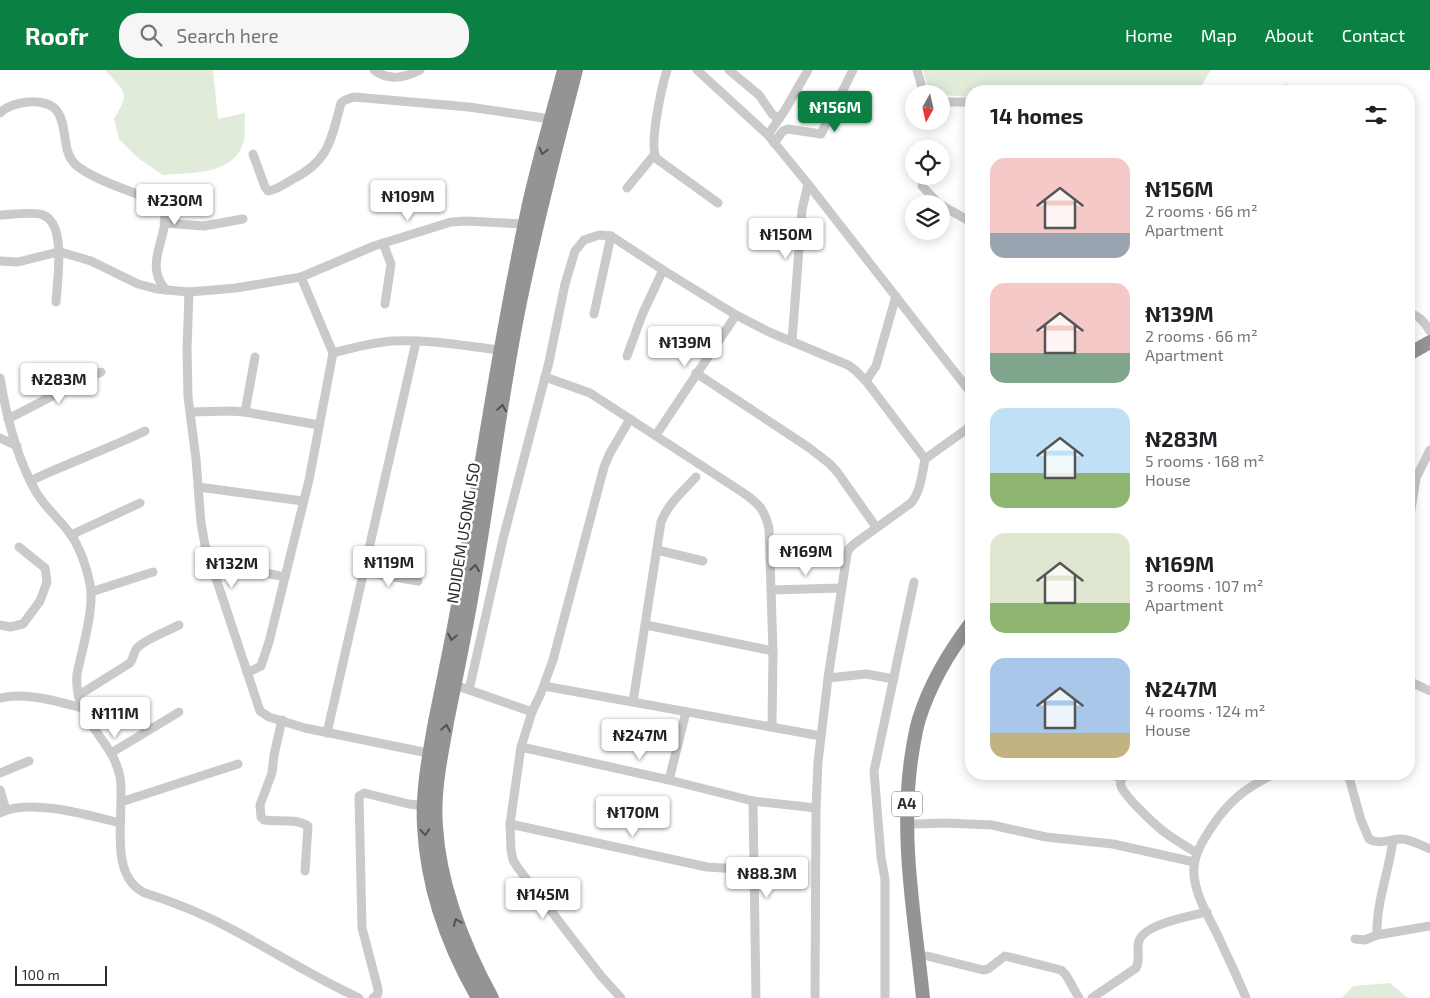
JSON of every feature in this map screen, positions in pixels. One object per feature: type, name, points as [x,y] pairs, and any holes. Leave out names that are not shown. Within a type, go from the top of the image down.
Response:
[{"type":"highway","name":"NDIDEM USONG ISO","points":[[449,682],[458,602],[500,350],[524,224],[564,70]]},
{"type":"highway","name":"NDIDEM USONG ISO","points":[[478,998],[464,973],[450,941],[431,880],[426,848],[428,797],[449,682],[470,604],[518,313],[543,194],[576,70]]},
{"type":"highway","points":[[1415,351],[1430,342]]},
{"type":"highway","points":[[1415,361],[1430,352]]},
{"type":"highway","name":"A4","points":[[923,998],[907,835],[907,789],[919,719],[939,670],[965,631]]},
{"type":"highway","name":"A4","points":[[932,998],[918,882],[915,824],[918,765],[928,722],[947,675],[965,644]]},
{"type":"highway","name":"NDIDEM USONG ISO","points":[[428,797],[435,824],[443,877],[452,910],[467,948],[492,998]]},
{"type":"highway","points":[[450,941],[467,948]]},
{"type":"street","points":[[374,70],[390,77],[400,78],[420,70]]},
{"type":"street","points":[[667,70],[658,113],[653,148],[654,155],[718,203]]},
{"type":"street","points":[[698,70],[768,135],[965,385]]},
{"type":"street","points":[[729,70],[759,95],[772,114],[779,119]]},
{"type":"street","points":[[768,135],[808,70]]},
{"type":"street","points":[[774,143],[783,131],[788,129],[821,134],[852,70]]},
{"type":"street","points":[[918,70],[922,85]]},
{"type":"street","points":[[253,154],[268,191],[274,190],[300,176],[311,168],[326,152],[341,104],[345,100],[354,97],[469,106],[551,119]]},
{"type":"street","points":[[0,113],[8,107],[25,103],[38,102],[48,105],[61,118],[69,155],[76,164],[102,179],[154,200],[161,205],[164,223],[158,252],[157,270],[159,282],[166,290]]},
{"type":"street","points":[[950,102],[965,102]]},
{"type":"street","points":[[628,188],[654,155]]},
{"type":"street","points":[[792,341],[802,210],[808,184]]},
{"type":"street","points":[[922,186],[931,195]]},
{"type":"street","points":[[950,210],[965,219]]},
{"type":"street","points":[[0,215],[41,214],[52,220],[57,234],[59,252],[56,302]]},
{"type":"street","points":[[164,223],[204,226],[243,219]]},
{"type":"street","points":[[0,261],[18,262],[59,252],[91,261],[138,284],[166,290],[189,292],[236,288],[301,277],[383,243],[451,222],[524,224]]},
{"type":"street","points":[[469,690],[503,539],[545,377],[565,284],[575,251],[584,240],[599,235],[611,236],[736,314],[848,365],[866,381],[925,459]]},
{"type":"street","points":[[594,314],[611,236]]},
{"type":"street","points":[[383,243],[391,264],[385,304]]},
{"type":"street","points":[[627,356],[642,315],[663,270]]},
{"type":"street","points":[[247,673],[258,669],[263,662],[303,501],[333,353],[301,277]]},
{"type":"street","points":[[189,292],[188,397],[201,523],[205,544],[260,711],[269,717],[327,733],[435,754]]},
{"type":"street","points":[[866,381],[876,366],[896,296]]},
{"type":"street","points":[[656,435],[736,314]]},
{"type":"street","points":[[1415,315],[1423,320],[1430,331]]},
{"type":"street","points":[[333,353],[394,341],[439,343],[500,350]]},
{"type":"street","points":[[327,733],[416,342]]},
{"type":"street","points":[[245,412],[255,357]]},
{"type":"street","points":[[8,420],[101,372]]},
{"type":"street","points":[[696,373],[808,447],[830,464],[876,527]]},
{"type":"street","points":[[545,377],[590,393],[742,492],[757,503],[764,512],[769,529],[774,651],[772,727]]},
{"type":"street","points":[[0,378],[8,420],[30,481],[36,492],[71,535],[84,562],[91,592],[77,674],[79,696],[85,715],[111,753],[120,776],[120,850],[124,867],[132,885],[137,890],[207,916],[319,980],[359,998]]},
{"type":"street","points":[[190,412],[245,412],[319,425]]},
{"type":"street","points":[[621,998],[601,976],[518,868],[513,860],[511,850],[510,824],[521,747],[532,712],[544,686],[555,650],[604,467],[630,419]]},
{"type":"street","points":[[30,481],[109,448],[145,430]]},
{"type":"street","points":[[815,998],[816,808],[821,736],[841,588],[849,549],[876,527],[911,503],[918,492],[925,459],[965,430]]},
{"type":"street","points":[[0,438],[17,446]]},
{"type":"street","points":[[1415,484],[1416,478],[1430,450]]},
{"type":"street","points":[[632,702],[646,626],[661,522],[665,512],[675,499],[696,477]]},
{"type":"street","points":[[198,487],[303,501]]},
{"type":"street","points":[[71,535],[140,503]]},
{"type":"street","points":[[0,625],[10,627],[23,624],[40,600],[47,582],[45,568],[19,547]]},
{"type":"street","points":[[657,550],[703,561]]},
{"type":"street","points":[[213,569],[236,567],[285,577]]},
{"type":"street","points":[[91,592],[153,572]]},
{"type":"street","points":[[364,572],[418,581]]},
{"type":"street","points":[[885,998],[885,879],[881,856],[874,771],[914,582]]},
{"type":"street","points":[[771,590],[841,588]]},
{"type":"street","points":[[79,696],[130,663],[134,658],[136,649],[144,642],[179,625]]},
{"type":"street","points":[[646,626],[774,651]]},
{"type":"street","points":[[828,678],[866,674],[894,679]]},
{"type":"street","points":[[449,682],[532,712]]},
{"type":"street","points":[[1415,684],[1430,691]]},
{"type":"street","points":[[544,686],[821,736]]},
{"type":"street","points":[[0,698],[24,697],[54,701],[82,708]]},
{"type":"street","points":[[111,753],[179,712]]},
{"type":"street","points":[[669,780],[686,712]]},
{"type":"street","points":[[282,720],[272,773],[263,796],[260,813],[264,820],[286,820],[308,826],[306,871]]},
{"type":"street","points":[[521,747],[753,801],[816,808]]},
{"type":"street","points":[[0,773],[29,761]]},
{"type":"street","points":[[121,802],[238,764]]},
{"type":"street","points":[[1123,780],[1121,784],[1127,795],[1155,824],[1196,857]]},
{"type":"street","points":[[1246,998],[1196,887],[1194,873],[1196,857],[1212,827],[1231,802],[1264,780]]},
{"type":"street","points":[[1350,780],[1361,820],[1369,839],[1376,842],[1409,840],[1430,849]]},
{"type":"street","points":[[0,790],[3,812],[22,807],[68,811],[120,823]]},
{"type":"street","points":[[373,998],[378,994],[378,989],[362,928],[359,796],[364,793],[409,804],[428,797]]},
{"type":"street","points":[[753,801],[756,998]]},
{"type":"street","points":[[510,824],[708,867],[754,870]]},
{"type":"street","points":[[915,824],[992,825],[1046,837],[1113,844],[1196,857]]},
{"type":"street","points":[[1377,935],[1379,906],[1390,862],[1393,840]]},
{"type":"street","points":[[1092,998],[1136,968],[1139,959],[1139,940],[1145,933],[1158,926],[1207,912]]},
{"type":"street","points":[[1355,939],[1365,940],[1377,935],[1430,926]]},
{"type":"street","points":[[927,956],[983,970],[988,969],[1004,956],[1056,968],[1066,975],[1079,998]]},
{"type":"green space","points":[[105,70],[213,70],[218,119],[245,113],[243,144],[229,162],[220,167],[197,172],[163,175],[138,158],[119,139],[114,119],[123,103],[124,97],[121,88]]},
{"type":"green space","points":[[923,70],[1211,70],[1202,85],[965,85],[965,97],[950,96],[950,85],[927,85]]},
{"type":"green space","points":[[1390,983],[1408,998],[1342,998],[1353,986]]}]
